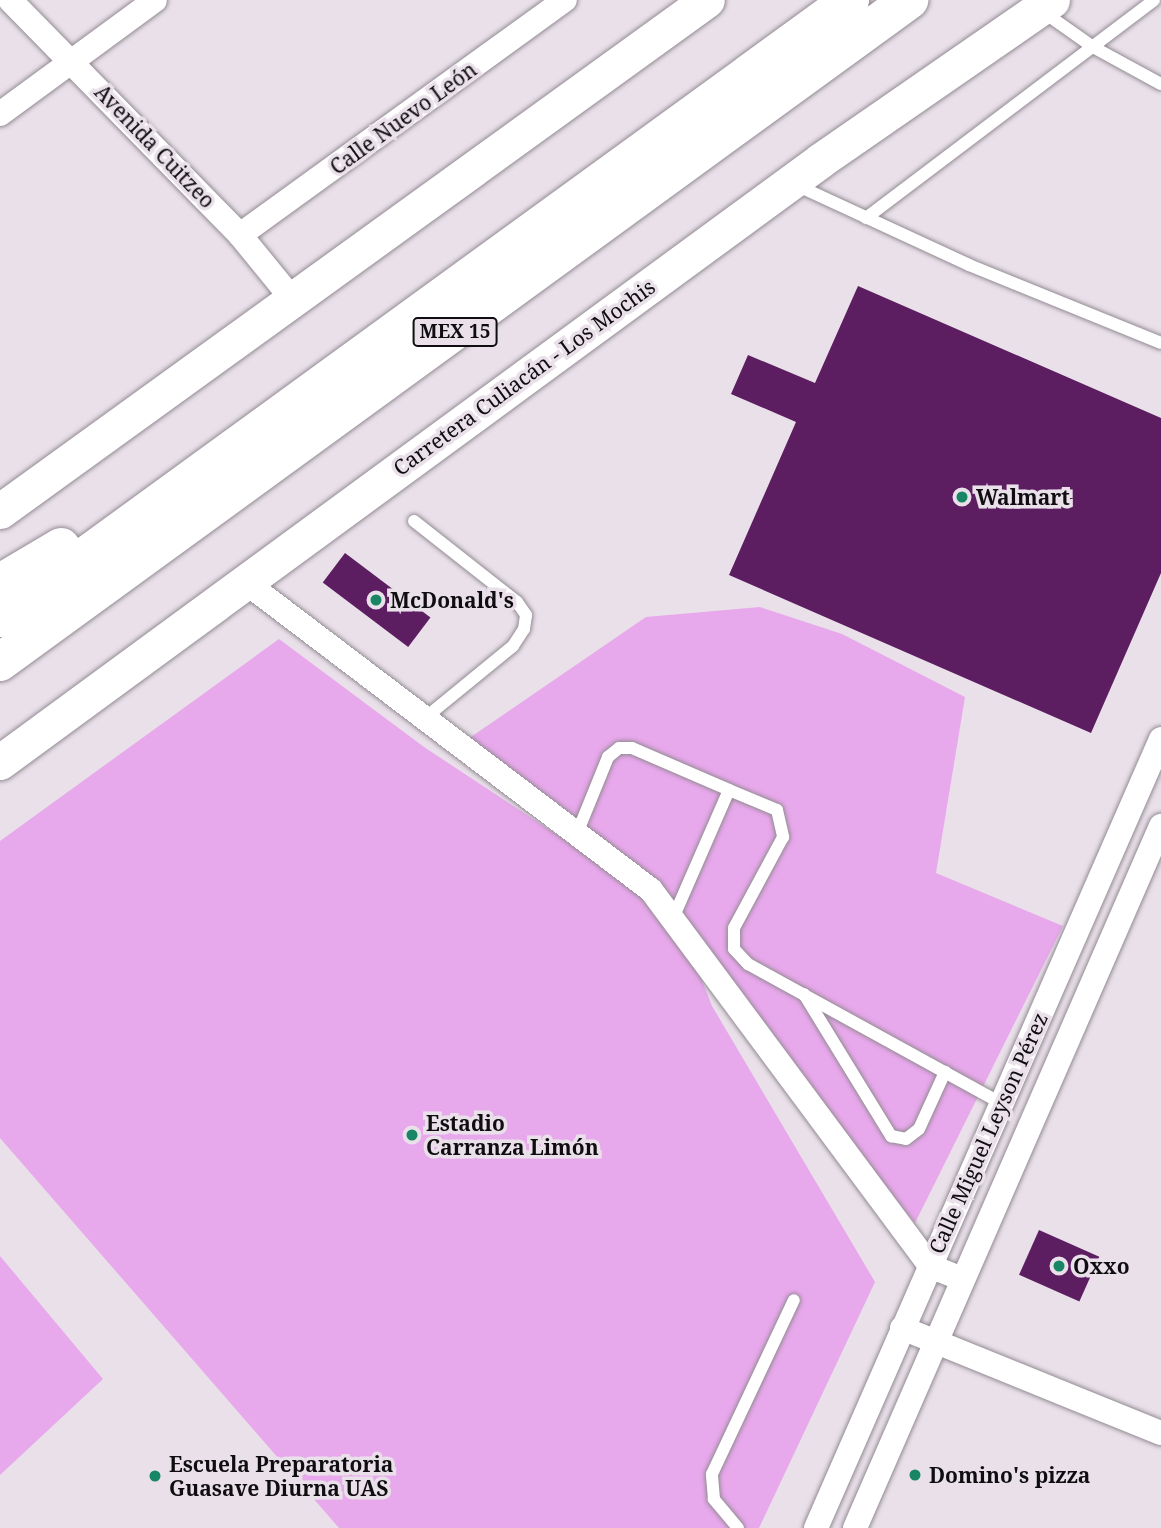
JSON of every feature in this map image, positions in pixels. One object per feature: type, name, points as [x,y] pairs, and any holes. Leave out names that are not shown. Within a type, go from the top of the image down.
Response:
[{"type":"highway","name":"MEX 15","points":[[0,662],[321,409],[850,0]]},
{"type":"highway","name":"MEX 15","points":[[0,618],[321,409],[909,0]]},
{"type":"highway","points":[[0,583],[321,409]]},
{"type":"highway","points":[[0,691],[182,553],[321,409]]},
{"type":"main road","points":[[0,512],[706,0]]},
{"type":"main road","name":"Carretera Culiacán - Los Mochis","points":[[0,762],[790,183],[1046,5]]},
{"type":"street","name":"Avenida Cuitzeo","points":[[10,0],[72,60],[240,236],[293,300]]},
{"type":"street","points":[[0,114],[155,0]]},
{"type":"street","name":"Calle Nuevo León","points":[[240,236],[565,0]]},
{"type":"street","points":[[244,581],[578,831],[651,890],[674,916],[930,1266],[962,1279]]},
{"type":"street","name":"Calle Miguel Leyson Pérez","points":[[816,1528],[1161,739]]},
{"type":"street","name":"Calle Miguel Leyson Pérez","points":[[855,1528],[934,1341],[1161,826]]},
{"type":"street","points":[[902,1328],[1161,1433]]},
{"type":"lane","points":[[866,218],[1154,0]]},
{"type":"lane","points":[[1046,5],[1093,47],[1161,84]]},
{"type":"lane","points":[[790,183],[1161,343]]},
{"type":"lane","points":[[414,521],[517,602],[526,615],[524,629],[513,646],[425,718]]},
{"type":"lane","points":[[578,831],[608,757],[619,748],[632,748],[776,810],[783,837],[734,928],[734,949],[748,964],[1001,1103]]},
{"type":"lane","points":[[674,916],[729,790]]},
{"type":"lane","points":[[804,994],[891,1136],[906,1139],[919,1129],[945,1072]]},
{"type":"lane","points":[[738,1528],[714,1499],[712,1475],[794,1300]]},
{"type":"shaded area","points":[[760,607],[842,634],[965,697],[936,873],[1063,926],[915,1223],[742,1008],[695,963],[712,1006],[875,1282],[759,1528],[339,1528],[0,1138],[0,841],[279,639],[424,747],[571,844],[462,743],[646,617]]},
{"type":"shaded area","points":[[0,1256],[103,1379],[0,1475]]},
{"type":"building","name":"Walmart","points":[[858,286],[1161,418],[1161,573],[1091,733],[729,575],[796,422],[731,394],[748,355],[815,383]]},
{"type":"building","name":"McDonald's","points":[[345,553],[430,617],[408,647],[323,583]]},
{"type":"building","name":"Oxxo","points":[[1039,1230],[1099,1257],[1079,1302],[1019,1275]]},
{"type":"place","name":"Walmart","points":[[962,497]]},
{"type":"place","name":"McDonald's","points":[[376,600]]},
{"type":"place","name":"Estadio Carranza Limón","points":[[412,1135]]},
{"type":"place","name":"Oxxo","points":[[1059,1266]]},
{"type":"place","name":"Domino's pizza","points":[[915,1475]]},
{"type":"place","name":"Escuela Preparatoria Guasave Diurna UAS","points":[[155,1476]]}]
